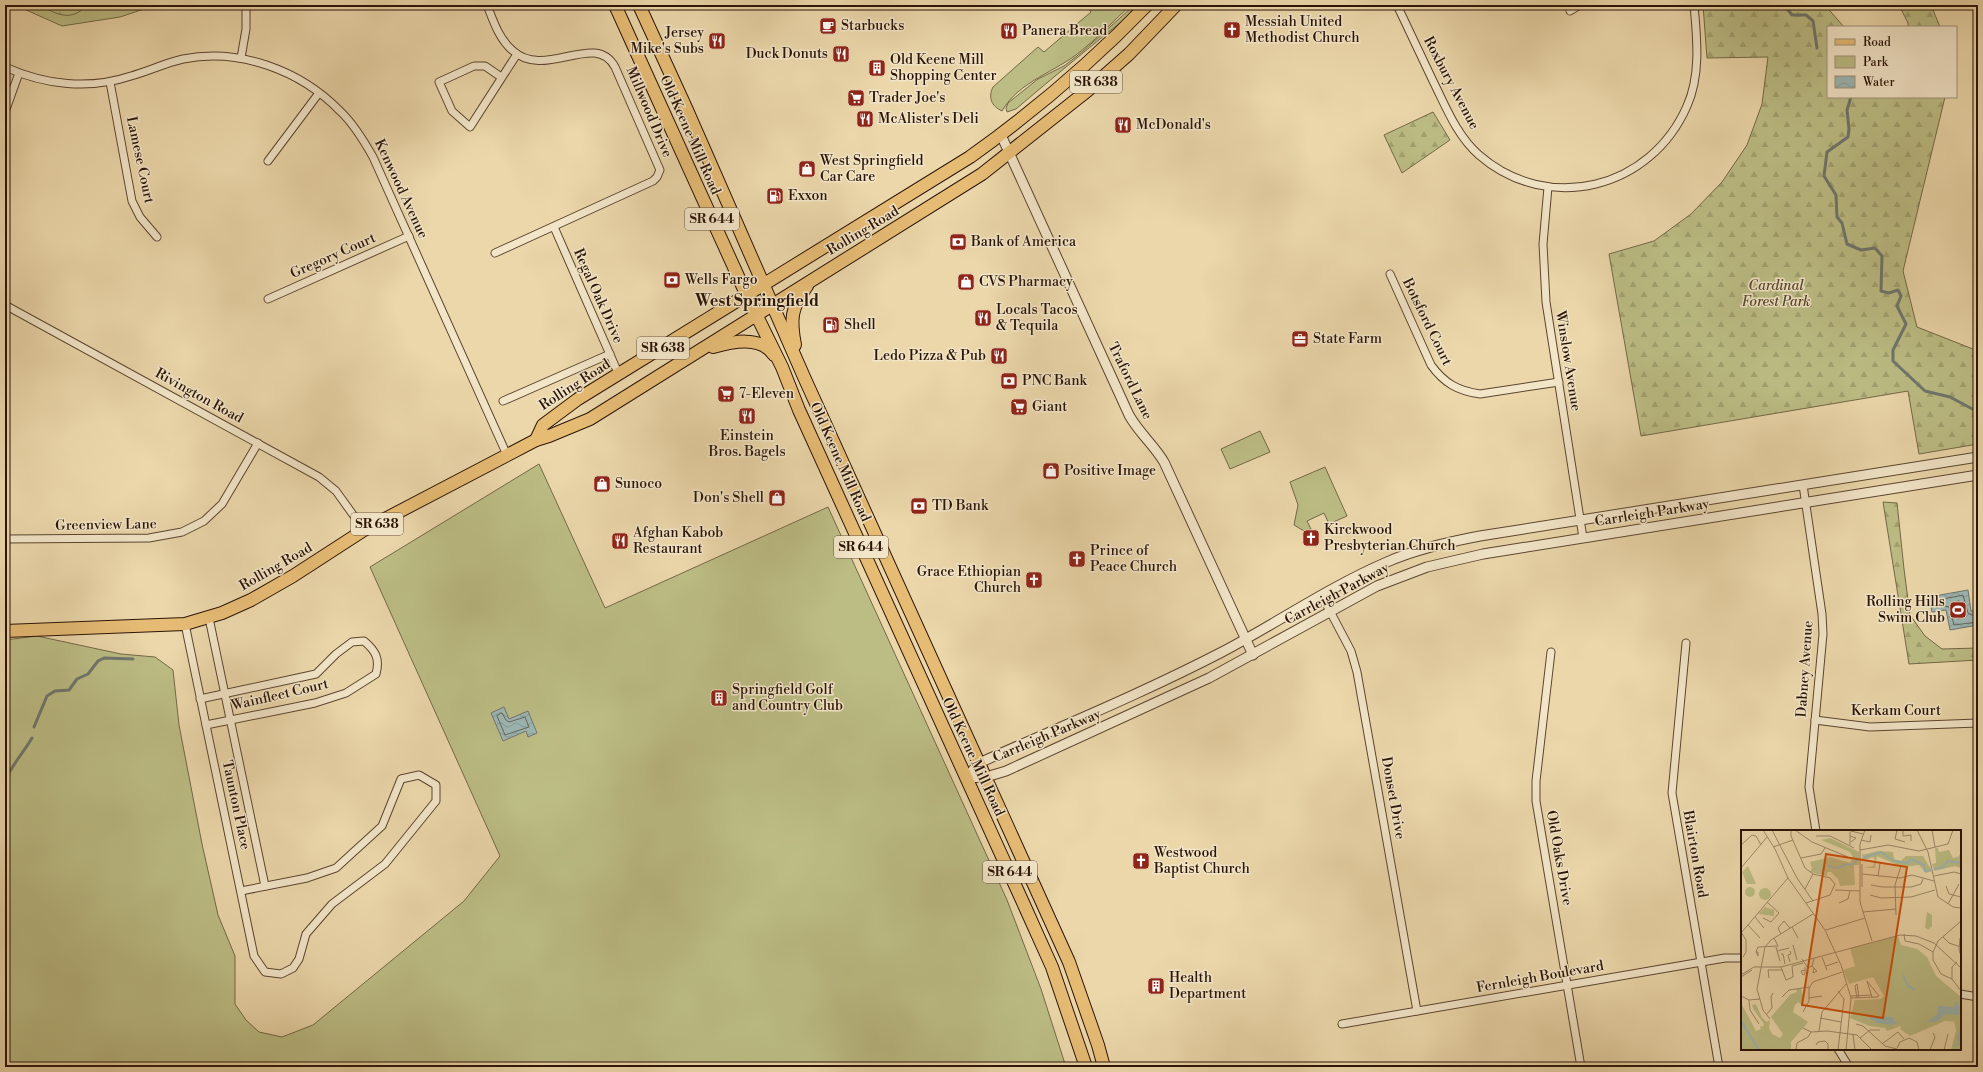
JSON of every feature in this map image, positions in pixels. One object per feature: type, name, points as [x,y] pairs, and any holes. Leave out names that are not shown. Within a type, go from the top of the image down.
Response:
[{"type":"main road","name":"Old Keene Mill Road","points":[[615,5],[747,296],[782,367],[799,410],[1052,967],[1086,1067]]},
{"type":"main road","name":"Old Keene Mill Road","points":[[639,5],[687,110],[799,367],[1069,962],[1098,1045],[1104,1067]]},
{"type":"main road","name":"Rolling Road","points":[[536,440],[543,425],[578,399],[931,183],[1001,135],[1117,36],[1147,5]]},
{"type":"main road","name":"Rolling Road","points":[[5,631],[185,624],[209,618],[251,600],[325,557],[364,530],[507,455],[536,440],[590,419],[757,316],[811,280],[942,200],[1010,153],[1129,54],[1176,5]]},
{"type":"main road","points":[[799,367],[792,329],[793,312],[798,298],[811,280]]},
{"type":"main road","points":[[702,349],[737,342],[761,345],[772,352],[782,367]]},
{"type":"street","points":[[241,58],[246,29],[246,5]]},
{"type":"street","name":"Millwood Drive","points":[[487,5],[504,41],[517,54],[539,61],[593,52],[608,58],[616,67],[659,165],[658,174],[653,181],[495,253]]},
{"type":"street","name":"Roxbury Avenue","points":[[1397,5],[1452,120],[1470,145],[1486,161],[1509,175],[1532,184],[1548,187],[1586,187],[1617,178],[1647,160],[1671,135],[1688,106],[1696,75],[1694,5]]},
{"type":"street","points":[[1570,11],[1580,5]]},
{"type":"street","points":[[501,77],[485,66],[474,66],[439,82],[452,111],[470,127],[517,54]]},
{"type":"street","name":"Kenwood Avenue","points":[[5,67],[18,73],[61,84],[84,85],[110,82],[183,59],[203,57],[241,58],[284,72],[304,82],[319,93],[340,110],[363,140],[373,157],[507,455]]},
{"type":"street","points":[[5,112],[18,73]]},
{"type":"street","name":"Lamese Court","points":[[110,82],[132,200],[140,218],[157,237]]},
{"type":"street","points":[[268,161],[319,93]]},
{"type":"street","name":"Traford Lane","points":[[1001,135],[1129,415],[1137,428],[1158,451],[1164,462],[1244,640],[1253,655]]},
{"type":"street","name":"Winslow Avenue","points":[[1548,187],[1543,269],[1546,302],[1583,538]]},
{"type":"street","name":"Regal Oak Drive","points":[[554,227],[619,375]]},
{"type":"street","name":"Gregory Court","points":[[268,300],[409,236]]},
{"type":"street","name":"Botsford Court","points":[[1390,274],[1431,365],[1439,376],[1450,385],[1468,393],[1480,394],[1559,382]]},
{"type":"street","name":"Rivington Road","points":[[5,305],[258,443],[328,484],[343,499],[364,530]]},
{"type":"street","points":[[503,401],[610,354]]},
{"type":"street","name":"Greenview Lane","points":[[5,539],[149,538],[166,537],[182,532],[204,521],[222,504],[258,443]]},
{"type":"street","name":"Carrleigh Parkway","points":[[966,778],[979,763],[1164,680],[1244,640],[1369,570],[1422,549],[1480,536],[1978,457]]},
{"type":"street","name":"Carrleigh Parkway","points":[[966,778],[986,777],[1006,771],[1172,696],[1253,655],[1377,586],[1427,566],[1483,554],[1978,475]]},
{"type":"street","name":"Dabney Avenue","points":[[1803,485],[1824,634],[1809,787],[1816,830]]},
{"type":"street","name":"Donset Drive","points":[[1322,596],[1351,651],[1358,672],[1417,1011]]},
{"type":"street","name":"Taunton Place","points":[[185,624],[254,956],[265,972],[281,974],[293,968],[299,959],[306,934],[332,904],[385,864],[436,801],[436,785],[419,775],[401,779],[382,826],[336,868],[307,878],[265,886],[232,720],[209,618]]},
{"type":"street","name":"Wainfleet Court","points":[[200,699],[316,674],[336,654],[352,642],[364,641],[375,651],[379,664],[376,674],[346,693],[315,703],[206,725]]},
{"type":"street","name":"Blairton Road","points":[[1686,643],[1672,793],[1719,1067]]},
{"type":"street","name":"Old Oaks Drive","points":[[1551,652],[1536,781],[1536,801],[1582,1067]]},
{"type":"street","name":"Kerkam Court","points":[[1815,720],[1870,727],[1978,723]]},
{"type":"street","points":[[241,891],[265,886]]},
{"type":"street","name":"Fernleigh Boulevard","points":[[1342,1024],[1725,958],[1741,958]]},
{"type":"street","points":[[1961,994],[1978,996]]},
{"type":"street","points":[[1839,1050],[1849,1067]]},
{"type":"green space","points":[[15,5],[156,5],[120,17],[62,26]]},
{"type":"green space","points":[[40,5],[87,5],[76,14],[64,15],[52,12]]},
{"type":"green space","points":[[1087,5],[1091,5],[1094,8],[1098,5],[1131,5],[1081,51],[1028,84],[1018,92],[1002,111],[995,107],[991,98],[993,87],[1038,47],[1044,52],[1091,12]]},
{"type":"green space","name":"Cardinal Forest Park","points":[[1703,5],[1825,5],[1843,26],[1827,26],[1827,98],[1945,98],[1903,271],[1917,327],[1978,351],[1978,444],[1919,454],[1908,391],[1641,436],[1609,254],[1654,241],[1691,214],[1722,182],[1747,145],[1762,104],[1768,57],[1707,58]]},
{"type":"green space","points":[[1899,5],[1931,5],[1940,26],[1908,26]]},
{"type":"green space","points":[[1130,9],[1132,10],[1129,14],[1117,25],[1016,109],[1007,112],[1006,108],[1008,103],[1038,79],[1064,66]]},
{"type":"green space","points":[[1433,112],[1450,140],[1402,173],[1384,135]]},
{"type":"green space","points":[[1260,431],[1270,452],[1230,469],[1221,449]]},
{"type":"green space","points":[[539,464],[605,608],[828,507],[1007,900],[1041,989],[1066,1067],[5,1067],[5,640],[37,636],[121,654],[155,657],[173,670],[179,725],[202,844],[218,915],[235,956],[235,1004],[246,1020],[259,1032],[282,1037],[313,1025],[464,901],[500,856],[370,567]]},
{"type":"green space","points":[[1325,467],[1347,516],[1329,524],[1324,513],[1307,521],[1311,529],[1304,531],[1294,525],[1298,505],[1290,482]]},
{"type":"green space","points":[[1883,502],[1897,503],[1910,615],[1925,636],[1942,649],[1978,648],[1978,660],[1909,664]]},
{"type":"water","points":[[1968,590],[1971,611],[1978,610],[1978,625],[1950,630],[1946,610],[1932,612],[1929,597]]},
{"type":"water","points":[[504,707],[509,719],[528,711],[537,733],[528,737],[526,731],[503,741],[491,713]]},
{"type":"waterway","points":[[1784,5],[1792,15],[1806,15],[1813,21],[1817,48]]},
{"type":"waterway","points":[[1851,98],[1847,110],[1849,129],[1848,137],[1827,152],[1824,176],[1836,195],[1837,217],[1842,223],[1847,244],[1861,250],[1875,248],[1882,256],[1881,291],[1889,293],[1898,290],[1901,296],[1897,306],[1906,324],[1893,350],[1893,361],[1925,391],[1950,397],[1978,412]]},
{"type":"waterway","points":[[34,727],[47,696],[55,691],[69,690],[77,679],[88,674],[98,661],[104,658],[133,659]]},
{"type":"waterway","points":[[5,780],[32,738]]},
{"type":"place","name":"Starbucks","points":[[828,26]]},
{"type":"place","name":"Messiah United Methodist Church","points":[[1232,30]]},
{"type":"place","name":"Panera Bread","points":[[1009,31]]},
{"type":"place","name":"Jersey Mike's Subs","points":[[717,41]]},
{"type":"place","name":"Duck Donuts","points":[[841,54]]},
{"type":"place","name":"Old Keene Mill Shopping Center","points":[[877,68]]},
{"type":"place","name":"Trader Joe's","points":[[856,98]]},
{"type":"place","name":"McAlister's Deli","points":[[865,119]]},
{"type":"place","name":"McDonald's","points":[[1123,125]]},
{"type":"place","name":"West Springfield Car Care","points":[[807,169]]},
{"type":"place","name":"Exxon","points":[[775,196]]},
{"type":"place","name":"Bank of America","points":[[958,242]]},
{"type":"place","name":"Wells Fargo","points":[[672,280]]},
{"type":"place","name":"CVS Pharmacy","points":[[966,282]]},
{"type":"place","name":"Locals Tacos & Tequila","points":[[983,318]]},
{"type":"place","name":"Shell","points":[[831,325]]},
{"type":"place","name":"State Farm","points":[[1300,339]]},
{"type":"place","name":"Ledo Pizza & Pub","points":[[999,356]]},
{"type":"place","name":"PNC Bank","points":[[1009,381]]},
{"type":"place","name":"7-Eleven","points":[[726,394]]},
{"type":"place","name":"Giant","points":[[1019,407]]},
{"type":"place","name":"Einstein Bros. Bagels","points":[[747,416]]},
{"type":"place","name":"Positive Image","points":[[1051,471]]},
{"type":"place","name":"Sunoco","points":[[602,484]]},
{"type":"place","name":"Don's Shell","points":[[777,498]]},
{"type":"place","name":"TD Bank","points":[[919,506]]},
{"type":"place","name":"Kirckwood Presbyterian Church","points":[[1311,538]]},
{"type":"place","name":"Afghan Kabob Restaurant","points":[[620,541]]},
{"type":"place","name":"Prince of Peace Church","points":[[1077,559]]},
{"type":"place","name":"Grace Ethiopian Church","points":[[1034,580]]},
{"type":"place","name":"Rolling Hills Swim Club","points":[[1958,610]]},
{"type":"place","name":"Springfield Golf and Country Club","points":[[719,698]]},
{"type":"place","name":"Westwood Baptist Church","points":[[1141,861]]},
{"type":"place","name":"Health Department","points":[[1156,986]]},
{"type":"district","name":"West Springfield","points":[[757,301]]}]
